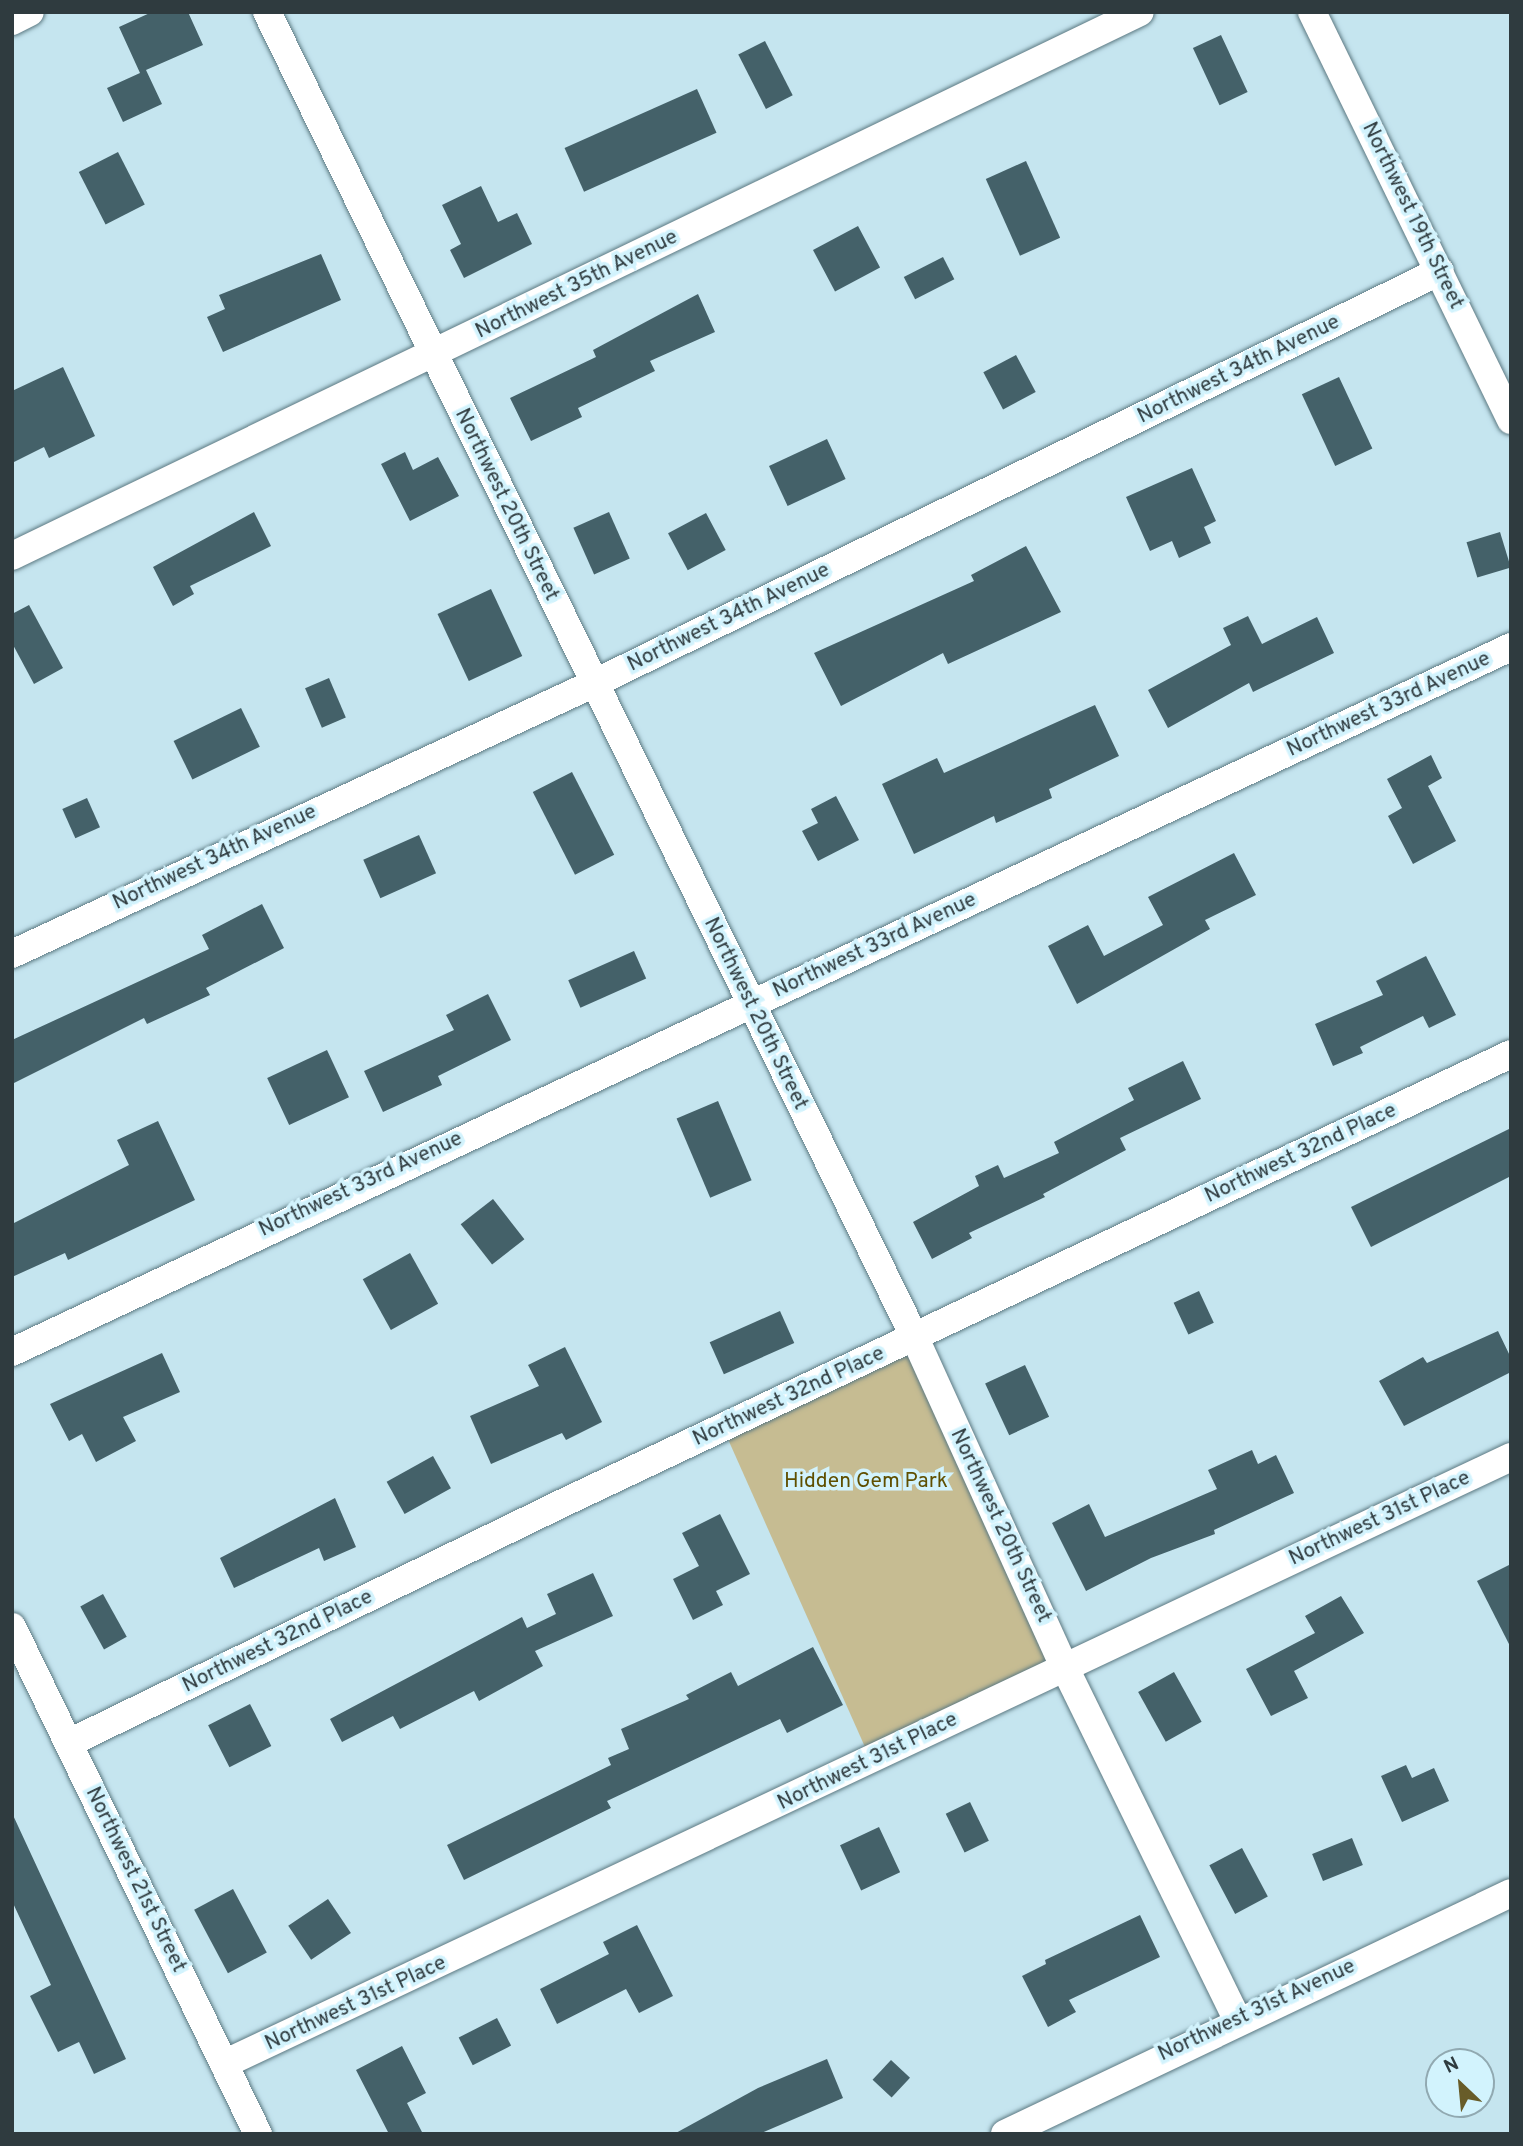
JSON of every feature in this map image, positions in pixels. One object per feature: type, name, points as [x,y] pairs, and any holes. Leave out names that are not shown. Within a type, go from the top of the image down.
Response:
[{"type":"street","points":[[12,21],[30,12]]},
{"type":"street","name":"Northwest 20th Street","points":[[267,12],[432,355],[915,1338],[1065,1668],[1237,2019]]},
{"type":"street","name":"Northwest 35th Avenue","points":[[12,556],[1140,12]]},
{"type":"street","name":"Northwest 19th Street","points":[[1312,12],[1511,420]]},
{"type":"street","name":"Northwest 34th Avenue","points":[[12,954],[593,684],[1440,271]]},
{"type":"street","name":"Northwest 33rd Avenue","points":[[12,1352],[1511,648]]},
{"type":"street","name":"Northwest 32nd Place","points":[[69,1743],[1511,1054]]},
{"type":"street","name":"Northwest 31st Place","points":[[224,2064],[1511,1457]]},
{"type":"street","name":"Northwest 21st Street","points":[[12,1627],[258,2134]]},
{"type":"street","name":"Northwest 31st Avenue","points":[[1005,2134],[1237,2019],[1511,1893]]},
{"type":"green space","name":"Hidden Gem Park","points":[[915,1338],[1062,1669],[869,1755],[721,1424]]},
{"type":"building","points":[[152,12],[188,12],[203,45],[146,70],[162,104],[123,122],[107,88],[140,73],[119,27]]},
{"type":"building","points":[[1221,35],[1248,92],[1220,105],[1193,48]]},
{"type":"building","points":[[765,41],[793,95],[766,109],[738,55]]},
{"type":"building","points":[[697,89],[717,133],[584,192],[565,148]]},
{"type":"building","points":[[118,152],[145,205],[106,225],[79,172]]},
{"type":"building","points":[[1026,161],[1060,238],[1020,256],[986,179]]},
{"type":"building","points":[[481,186],[498,222],[517,213],[532,244],[464,278],[450,250],[461,244],[442,205]]},
{"type":"building","points":[[858,226],[880,267],[835,291],[813,250]]},
{"type":"building","points":[[321,254],[341,300],[223,352],[207,317],[225,309],[219,295]]},
{"type":"building","points":[[943,257],[954,279],[915,299],[904,277]]},
{"type":"building","points":[[698,294],[715,332],[650,361],[655,371],[578,408],[582,417],[531,441],[510,398],[596,357],[593,350]]},
{"type":"building","points":[[1016,355],[1036,392],[1003,409],[983,372]]},
{"type":"building","points":[[63,367],[95,436],[49,458],[44,447],[12,463],[12,391]]},
{"type":"building","points":[[1339,377],[1372,449],[1335,466],[1302,394]]},
{"type":"building","points":[[827,439],[846,479],[788,506],[769,466]]},
{"type":"building","points":[[405,452],[413,470],[438,457],[459,496],[410,521],[381,464]]},
{"type":"building","points":[[1192,468],[1216,521],[1204,527],[1211,543],[1179,558],[1172,541],[1150,551],[1126,497]]},
{"type":"building","points":[[254,512],[271,546],[190,586],[194,594],[173,606],[153,567]]},
{"type":"building","points":[[609,512],[630,559],[594,574],[573,528]]},
{"type":"building","points":[[706,513],[726,550],[688,570],[668,533]]},
{"type":"building","points":[[1500,532],[1511,567],[1477,578],[1467,542]]},
{"type":"building","points":[[1026,546],[1061,612],[948,664],[943,653],[841,706],[814,653],[974,581],[971,575]]},
{"type":"building","points":[[491,589],[522,656],[469,681],[438,614]]},
{"type":"building","points":[[29,605],[63,668],[34,684],[12,643],[12,614]]},
{"type":"building","points":[[1248,616],[1262,644],[1317,617],[1334,653],[1253,692],[1249,683],[1168,728],[1148,690],[1231,645],[1223,628]]},
{"type":"building","points":[[329,678],[346,718],[322,728],[305,688]]},
{"type":"building","points":[[1095,705],[1119,756],[1049,789],[1052,798],[996,823],[994,816],[914,854],[882,784],[937,758],[944,773]]},
{"type":"building","points":[[241,708],[260,747],[192,780],[174,741]]},
{"type":"building","points":[[1431,755],[1442,778],[1428,786],[1456,841],[1413,864],[1388,816],[1402,808],[1387,779]]},
{"type":"building","points":[[572,772],[614,855],[575,875],[533,792]]},
{"type":"building","points":[[836,796],[859,840],[818,861],[802,831],[818,823],[811,809]]},
{"type":"building","points":[[87,798],[100,827],[75,838],[62,809]]},
{"type":"building","points":[[419,835],[436,873],[380,898],[363,860]]},
{"type":"building","points":[[1234,853],[1256,895],[1205,920],[1210,929],[1077,1004],[1048,946],[1088,925],[1104,956],[1163,925],[1148,897]]},
{"type":"building","points":[[262,904],[284,948],[206,988],[210,995],[147,1024],[144,1018],[12,1084],[12,1040],[209,949],[202,935]]},
{"type":"building","points":[[634,951],[646,978],[580,1008],[568,980]]},
{"type":"building","points":[[1426,956],[1456,1015],[1429,1028],[1423,1016],[1360,1047],[1363,1053],[1333,1066],[1315,1024],[1383,995],[1376,981]]},
{"type":"building","points":[[488,994],[511,1040],[438,1076],[442,1085],[383,1112],[364,1071],[454,1030],[446,1015]]},
{"type":"building","points":[[327,1050],[349,1097],[289,1125],[267,1078]]},
{"type":"building","points":[[1183,1061],[1201,1099],[1120,1138],[1126,1150],[1043,1194],[1045,1197],[969,1233],[972,1238],[932,1259],[913,1222],[979,1186],[975,1176],[998,1165],[1004,1178],[1059,1153],[1054,1142],[1134,1100],[1128,1088]]},
{"type":"building","points":[[718,1101],[752,1180],[710,1198],[677,1119]]},
{"type":"building","points":[[158,1121],[195,1200],[68,1260],[65,1253],[12,1277],[12,1224],[129,1165],[117,1140]]},
{"type":"building","points":[[1511,1128],[1511,1176],[1371,1247],[1351,1207]]},
{"type":"building","points":[[493,1199],[524,1239],[492,1264],[461,1224]]},
{"type":"building","points":[[410,1253],[438,1304],[391,1330],[363,1279]]},
{"type":"building","points":[[1199,1291],[1214,1323],[1188,1335],[1174,1303]]},
{"type":"building","points":[[780,1311],[794,1343],[724,1374],[710,1342]]},
{"type":"building","points":[[1498,1331],[1511,1358],[1511,1372],[1404,1426],[1379,1381],[1423,1357],[1427,1363]]},
{"type":"building","points":[[565,1347],[602,1422],[566,1440],[562,1433],[491,1464],[470,1416],[539,1386],[528,1365]]},
{"type":"building","points":[[162,1353],[180,1392],[123,1417],[136,1441],[96,1462],[82,1434],[69,1441],[50,1404]]},
{"type":"building","points":[[1025,1365],[1049,1417],[1009,1435],[985,1384]]},
{"type":"building","points":[[1252,1450],[1258,1464],[1276,1455],[1294,1493],[1214,1530],[1215,1534],[1151,1558],[1086,1591],[1052,1523],[1089,1504],[1105,1537],[1217,1489],[1208,1470]]},
{"type":"building","points":[[433,1456],[451,1488],[405,1514],[387,1482]]},
{"type":"building","points":[[335,1498],[356,1547],[324,1561],[319,1548],[234,1588],[220,1558]]},
{"type":"building","points":[[720,1514],[750,1574],[716,1591],[723,1605],[693,1620],[673,1579],[699,1566],[682,1533]]},
{"type":"building","points":[[1511,1564],[1511,1648],[1477,1581]]},
{"type":"building","points":[[593,1573],[613,1616],[535,1651],[543,1666],[479,1701],[474,1691],[400,1729],[393,1716],[342,1742],[330,1719],[522,1617],[527,1628],[556,1614],[547,1594]]},
{"type":"building","points":[[103,1594],[127,1637],[104,1649],[80,1607]]},
{"type":"building","points":[[1341,1596],[1364,1633],[1294,1671],[1308,1698],[1271,1716],[1246,1669],[1315,1633],[1305,1616]]},
{"type":"building","points":[[813,1647],[843,1705],[787,1733],[780,1719],[607,1801],[611,1808],[464,1880],[447,1845],[611,1765],[608,1758],[629,1749],[621,1729],[689,1699],[686,1695],[731,1672],[738,1686]]},
{"type":"building","points":[[1174,1672],[1202,1722],[1166,1742],[1138,1692]]},
{"type":"building","points":[[250,1704],[271,1746],[229,1767],[208,1725]]},
{"type":"building","points":[[1406,1765],[1412,1778],[1434,1768],[1449,1801],[1402,1822],[1381,1776]]},
{"type":"building","points":[[970,1802],[989,1841],[965,1852],[946,1814]]},
{"type":"building","points":[[12,1813],[126,2059],[94,2074],[79,2042],[58,2052],[30,1996],[51,1985],[12,1901]]},
{"type":"building","points":[[879,1827],[900,1872],[861,1890],[840,1845]]},
{"type":"building","points":[[1352,1838],[1363,1865],[1323,1881],[1312,1854]]},
{"type":"building","points":[[1242,1848],[1268,1897],[1235,1914],[1209,1865]]},
{"type":"building","points":[[233,1889],[267,1953],[228,1973],[194,1910]]},
{"type":"building","points":[[328,1899],[351,1933],[311,1960],[288,1926]]},
{"type":"building","points":[[1140,1915],[1160,1957],[1069,2000],[1076,2012],[1048,2027],[1022,1976],[1046,1964],[1045,1960]]},
{"type":"building","points":[[637,1925],[673,1996],[639,2013],[626,1989],[557,2024],[540,1989],[609,1954],[603,1942]]},
{"type":"building","points":[[497,2018],[511,2046],[473,2065],[459,2038]]},
{"type":"building","points":[[402,2046],[426,2093],[407,2103],[423,2134],[389,2134],[356,2070]]},
{"type":"building","points":[[827,2059],[843,2098],[759,2134],[674,2134],[758,2088]]},
{"type":"building","points":[[891,2060],[910,2078],[892,2097],[873,2080]]}]
